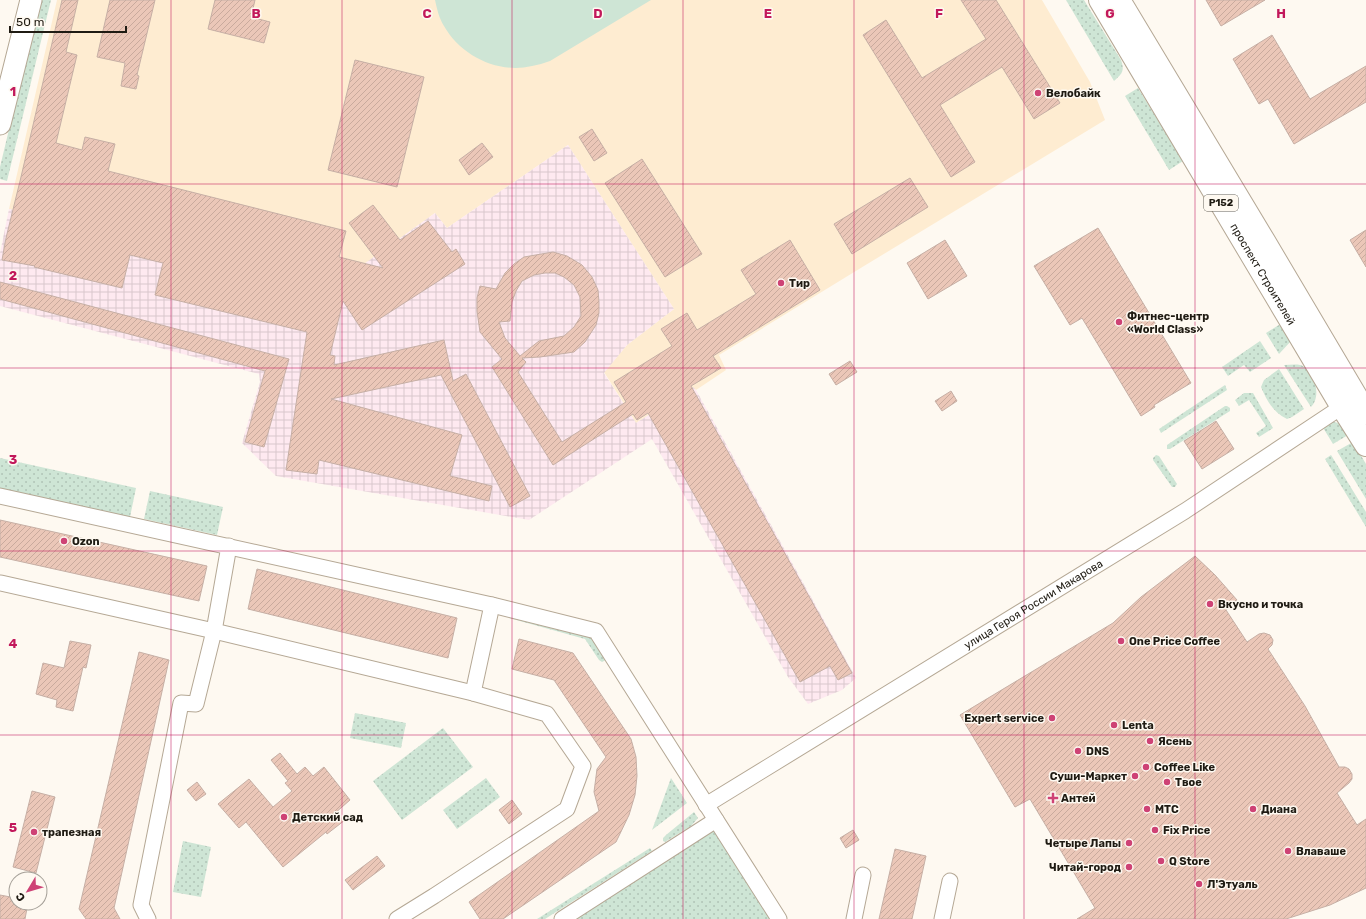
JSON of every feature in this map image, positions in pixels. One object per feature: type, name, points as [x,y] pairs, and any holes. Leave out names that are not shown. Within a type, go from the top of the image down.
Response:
[{"type":"main road","points":[[0,124],[30,0]]},
{"type":"main road","name":"проспект Строителей","points":[[1100,0],[1355,406]]},
{"type":"main road","name":"проспект Строителей","points":[[1119,0],[1264,241],[1355,406],[1366,445]]},
{"type":"street","name":"улица Героя России Макарова","points":[[706,806],[1355,406]]},
{"type":"street","points":[[0,496],[492,605],[596,631],[779,919]]},
{"type":"street","points":[[148,919],[141,905],[181,703],[196,704],[214,631],[229,546]]},
{"type":"street","points":[[1,583],[473,692],[547,714],[583,766],[567,809],[434,896],[396,919]]},
{"type":"street","points":[[473,692],[492,605]]},
{"type":"street","points":[[562,919],[716,820]]},
{"type":"street","points":[[854,919],[863,876]]},
{"type":"street","points":[[942,919],[950,881]]},
{"type":"shaded area","points":[[57,0],[1042,0],[1090,82],[1105,120],[719,355],[726,370],[696,390],[693,388],[636,423],[604,372],[627,345],[674,309],[568,145],[447,228],[435,213],[351,274],[178,249],[9,209]]},
{"type":"shaded area","points":[[568,145],[674,309],[627,345],[604,373],[636,423],[693,387],[696,390],[856,678],[842,690],[808,704],[788,677],[652,439],[529,520],[276,476],[242,443],[260,382],[259,374],[0,306],[0,253],[9,209],[178,249],[350,274],[435,213],[447,228]]},
{"type":"green space","points":[[40,0],[51,0],[7,181],[0,179],[0,167]]},
{"type":"green space","points":[[435,0],[651,0],[550,61],[534,66],[519,68],[494,65],[470,54],[460,46],[451,37],[442,23]]},
{"type":"green space","points":[[1066,0],[1084,0],[1121,60],[1123,70],[1114,81]]},
{"type":"green space","points":[[1138,88],[1183,161],[1169,170],[1125,96]]},
{"type":"green space","points":[[1282,323],[1291,341],[1279,354],[1266,333]]},
{"type":"green space","points":[[1260,341],[1271,358],[1250,372],[1244,365],[1228,376],[1222,367]]},
{"type":"green space","points":[[1284,365],[1300,365],[1310,372],[1313,377],[1316,390],[1316,397],[1311,407]]},
{"type":"green space","points":[[1279,369],[1304,409],[1287,419],[1271,406],[1261,387],[1264,380]]},
{"type":"green space","points":[[1225,385],[1227,390],[1161,433],[1159,429]]},
{"type":"green space","points":[[1244,393],[1253,393],[1273,428],[1259,437],[1256,433],[1266,426],[1249,400],[1239,406],[1235,400]]},
{"type":"green space","points":[[1225,406],[1230,408],[1230,411],[1170,449],[1167,449],[1167,445]]},
{"type":"green space","points":[[1331,422],[1339,424],[1348,435],[1333,444],[1322,426]]},
{"type":"green space","points":[[1353,442],[1366,464],[1366,499],[1337,451]]},
{"type":"green space","points":[[1156,455],[1159,456],[1177,484],[1175,487],[1172,487],[1153,460]]},
{"type":"green space","points":[[1331,455],[1366,512],[1366,527],[1325,459]]},
{"type":"green space","points":[[0,458],[136,488],[130,517],[0,489]]},
{"type":"green space","points":[[150,491],[223,507],[217,535],[144,519]]},
{"type":"green space","points":[[509,615],[591,635],[606,660],[602,662],[599,660],[585,639],[509,618]]},
{"type":"green space","points":[[355,713],[406,723],[401,748],[350,738]]},
{"type":"green space","points":[[443,728],[473,767],[402,820],[373,781]]},
{"type":"green space","points":[[486,778],[500,797],[457,829],[443,810]]},
{"type":"green space","points":[[671,778],[687,803],[652,830]]},
{"type":"green space","points":[[694,812],[698,818],[691,826],[665,842],[663,841],[663,838],[666,835]]},
{"type":"green space","points":[[714,824],[776,919],[567,919]]},
{"type":"green space","points":[[183,841],[211,847],[201,897],[173,892]]},
{"type":"green space","points":[[650,848],[652,851],[545,919],[537,919]]},
{"type":"building","points":[[62,0],[78,0],[66,52],[77,55],[56,143],[82,150],[85,137],[115,144],[108,171],[346,231],[339,257],[383,268],[349,223],[373,205],[400,240],[428,221],[452,252],[456,249],[465,264],[362,330],[343,301],[330,355],[335,356],[334,365],[444,340],[453,381],[466,374],[530,496],[510,507],[441,375],[331,399],[462,435],[450,476],[492,486],[489,501],[319,460],[317,474],[286,470],[307,332],[155,295],[163,263],[130,255],[122,288],[34,267],[35,266],[2,260]]},
{"type":"building","points":[[110,0],[155,0],[137,75],[139,76],[136,89],[121,86],[125,63],[97,57]]},
{"type":"building","points":[[215,0],[255,0],[251,17],[270,22],[264,43],[208,29]]},
{"type":"building","points":[[961,0],[996,0],[1060,103],[1034,119],[1002,67],[940,105],[975,162],[951,177],[863,35],[886,20],[922,78],[986,39]]},
{"type":"building","points":[[1206,0],[1265,0],[1221,26]]},
{"type":"building","points":[[1272,35],[1310,99],[1366,66],[1366,102],[1294,144],[1268,99],[1259,104],[1233,59]]},
{"type":"building","points":[[355,60],[424,77],[397,187],[328,170]]},
{"type":"building","points":[[592,129],[607,153],[594,161],[579,137]]},
{"type":"building","points":[[482,143],[493,157],[469,175],[459,160]]},
{"type":"building","points":[[642,159],[702,254],[665,277],[605,183]]},
{"type":"building","points":[[910,178],[928,207],[852,254],[834,224]]},
{"type":"building","name":"Фитнес-центр «World Class»","points":[[1098,228],[1191,383],[1154,405],[1155,407],[1141,416],[1082,318],[1070,325],[1034,266]]},
{"type":"building","points":[[1366,230],[1366,267],[1350,240]]},
{"type":"building","points":[[790,240],[820,290],[713,356],[721,368],[691,386],[852,673],[838,680],[830,666],[800,682],[648,413],[637,420],[633,414],[553,465],[492,367],[502,359],[480,332],[477,298],[480,286],[496,289],[505,273],[524,257],[553,252],[567,256],[582,265],[592,277],[598,290],[599,313],[596,325],[585,342],[574,352],[522,358],[526,362],[518,372],[562,442],[626,402],[614,382],[672,346],[661,329],[687,313],[697,330],[756,294],[741,270]],"holes":[[[555,273],[564,277],[574,285],[580,297],[581,316],[574,327],[564,336],[539,341],[520,356],[505,338],[499,322],[510,321],[512,302],[522,281],[534,275]]]},
{"type":"building","points":[[945,240],[967,276],[928,299],[907,263]]},
{"type":"building","points":[[0,282],[289,359],[264,447],[245,442],[265,371],[0,299]]},
{"type":"building","points":[[850,361],[857,372],[836,385],[829,374]]},
{"type":"building","points":[[951,391],[957,401],[942,411],[935,401]]},
{"type":"building","points":[[1216,421],[1234,449],[1202,469],[1184,441]]},
{"type":"building","points":[[0,520],[207,566],[199,601],[0,557]]},
{"type":"building","name":"Ясень","points":[[1195,556],[1215,575],[1237,600],[1226,610],[1247,642],[1259,634],[1264,633],[1270,635],[1273,640],[1272,645],[1268,649],[1305,706],[1339,767],[1349,769],[1352,774],[1352,779],[1349,783],[1337,793],[1357,825],[1366,819],[1366,888],[1330,905],[1286,919],[1077,919],[1095,908],[1030,799],[1015,807],[960,715],[1113,623],[1141,597]]},
{"type":"building","points":[[257,569],[457,618],[448,658],[248,609]]},
{"type":"building","points":[[519,639],[573,653],[631,739],[636,757],[637,776],[635,795],[629,815],[616,842],[503,919],[480,919],[469,902],[599,811],[594,792],[597,769],[606,757],[554,680],[512,669]]},
{"type":"building","points":[[70,641],[91,645],[86,668],[83,667],[73,711],[56,707],[57,700],[36,694],[43,663],[64,668]]},
{"type":"building","points":[[139,652],[169,660],[114,908],[120,919],[86,919],[79,909]]},
{"type":"building","name":"Детский сад","points":[[280,753],[297,774],[305,767],[313,776],[324,767],[350,800],[334,814],[345,820],[327,834],[326,832],[283,867],[246,822],[239,828],[218,804],[249,779],[273,807],[292,791],[285,783],[288,781],[271,760]]},
{"type":"building","points":[[197,782],[206,794],[196,801],[187,790]]},
{"type":"building","name":"трапезная","points":[[32,791],[55,797],[36,871],[28,871],[13,867]]},
{"type":"building","points":[[512,800],[522,814],[509,824],[499,810]]},
{"type":"building","points":[[853,830],[859,840],[846,848],[840,838]]},
{"type":"building","points":[[895,849],[926,856],[912,919],[879,919]]},
{"type":"building","points":[[377,856],[385,866],[353,890],[345,880]]},
{"type":"building","points":[[0,895],[8,896],[8,911],[26,911],[25,919],[0,919]]},
{"type":"place","name":"Велобайк","points":[[1038,93]]},
{"type":"place","name":"Тир","points":[[781,283]]},
{"type":"place","name":"Фитнес-центр «World Class»","points":[[1119,322]]},
{"type":"place","name":"Ozon","points":[[64,541]]},
{"type":"place","name":"Вкусно и точка","points":[[1210,604]]},
{"type":"place","name":"One Price Coffee","points":[[1121,641]]},
{"type":"place","name":"Expert service","points":[[1052,718]]},
{"type":"place","name":"Lenta","points":[[1114,725]]},
{"type":"place","name":"Ясень","points":[[1150,741]]},
{"type":"place","name":"DNS","points":[[1078,751]]},
{"type":"place","name":"Coffee Like","points":[[1146,767]]},
{"type":"place","name":"Суши-Маркет","points":[[1135,776]]},
{"type":"place","name":"Твое","points":[[1167,782]]},
{"type":"place","name":"Антей","points":[[1053,798]]},
{"type":"place","name":"МТС","points":[[1147,809]]},
{"type":"place","name":"Диана","points":[[1253,809]]},
{"type":"place","name":"Детский сад","points":[[284,817]]},
{"type":"place","name":"Fix Price","points":[[1155,830]]},
{"type":"place","name":"трапезная","points":[[34,832]]},
{"type":"place","name":"Четыре Лапы","points":[[1129,843]]},
{"type":"place","name":"Влаваше","points":[[1288,851]]},
{"type":"place","name":"Q Store","points":[[1161,861]]},
{"type":"place","name":"Читай-город","points":[[1129,867]]},
{"type":"place","name":"Л'Этуаль","points":[[1199,884]]}]
